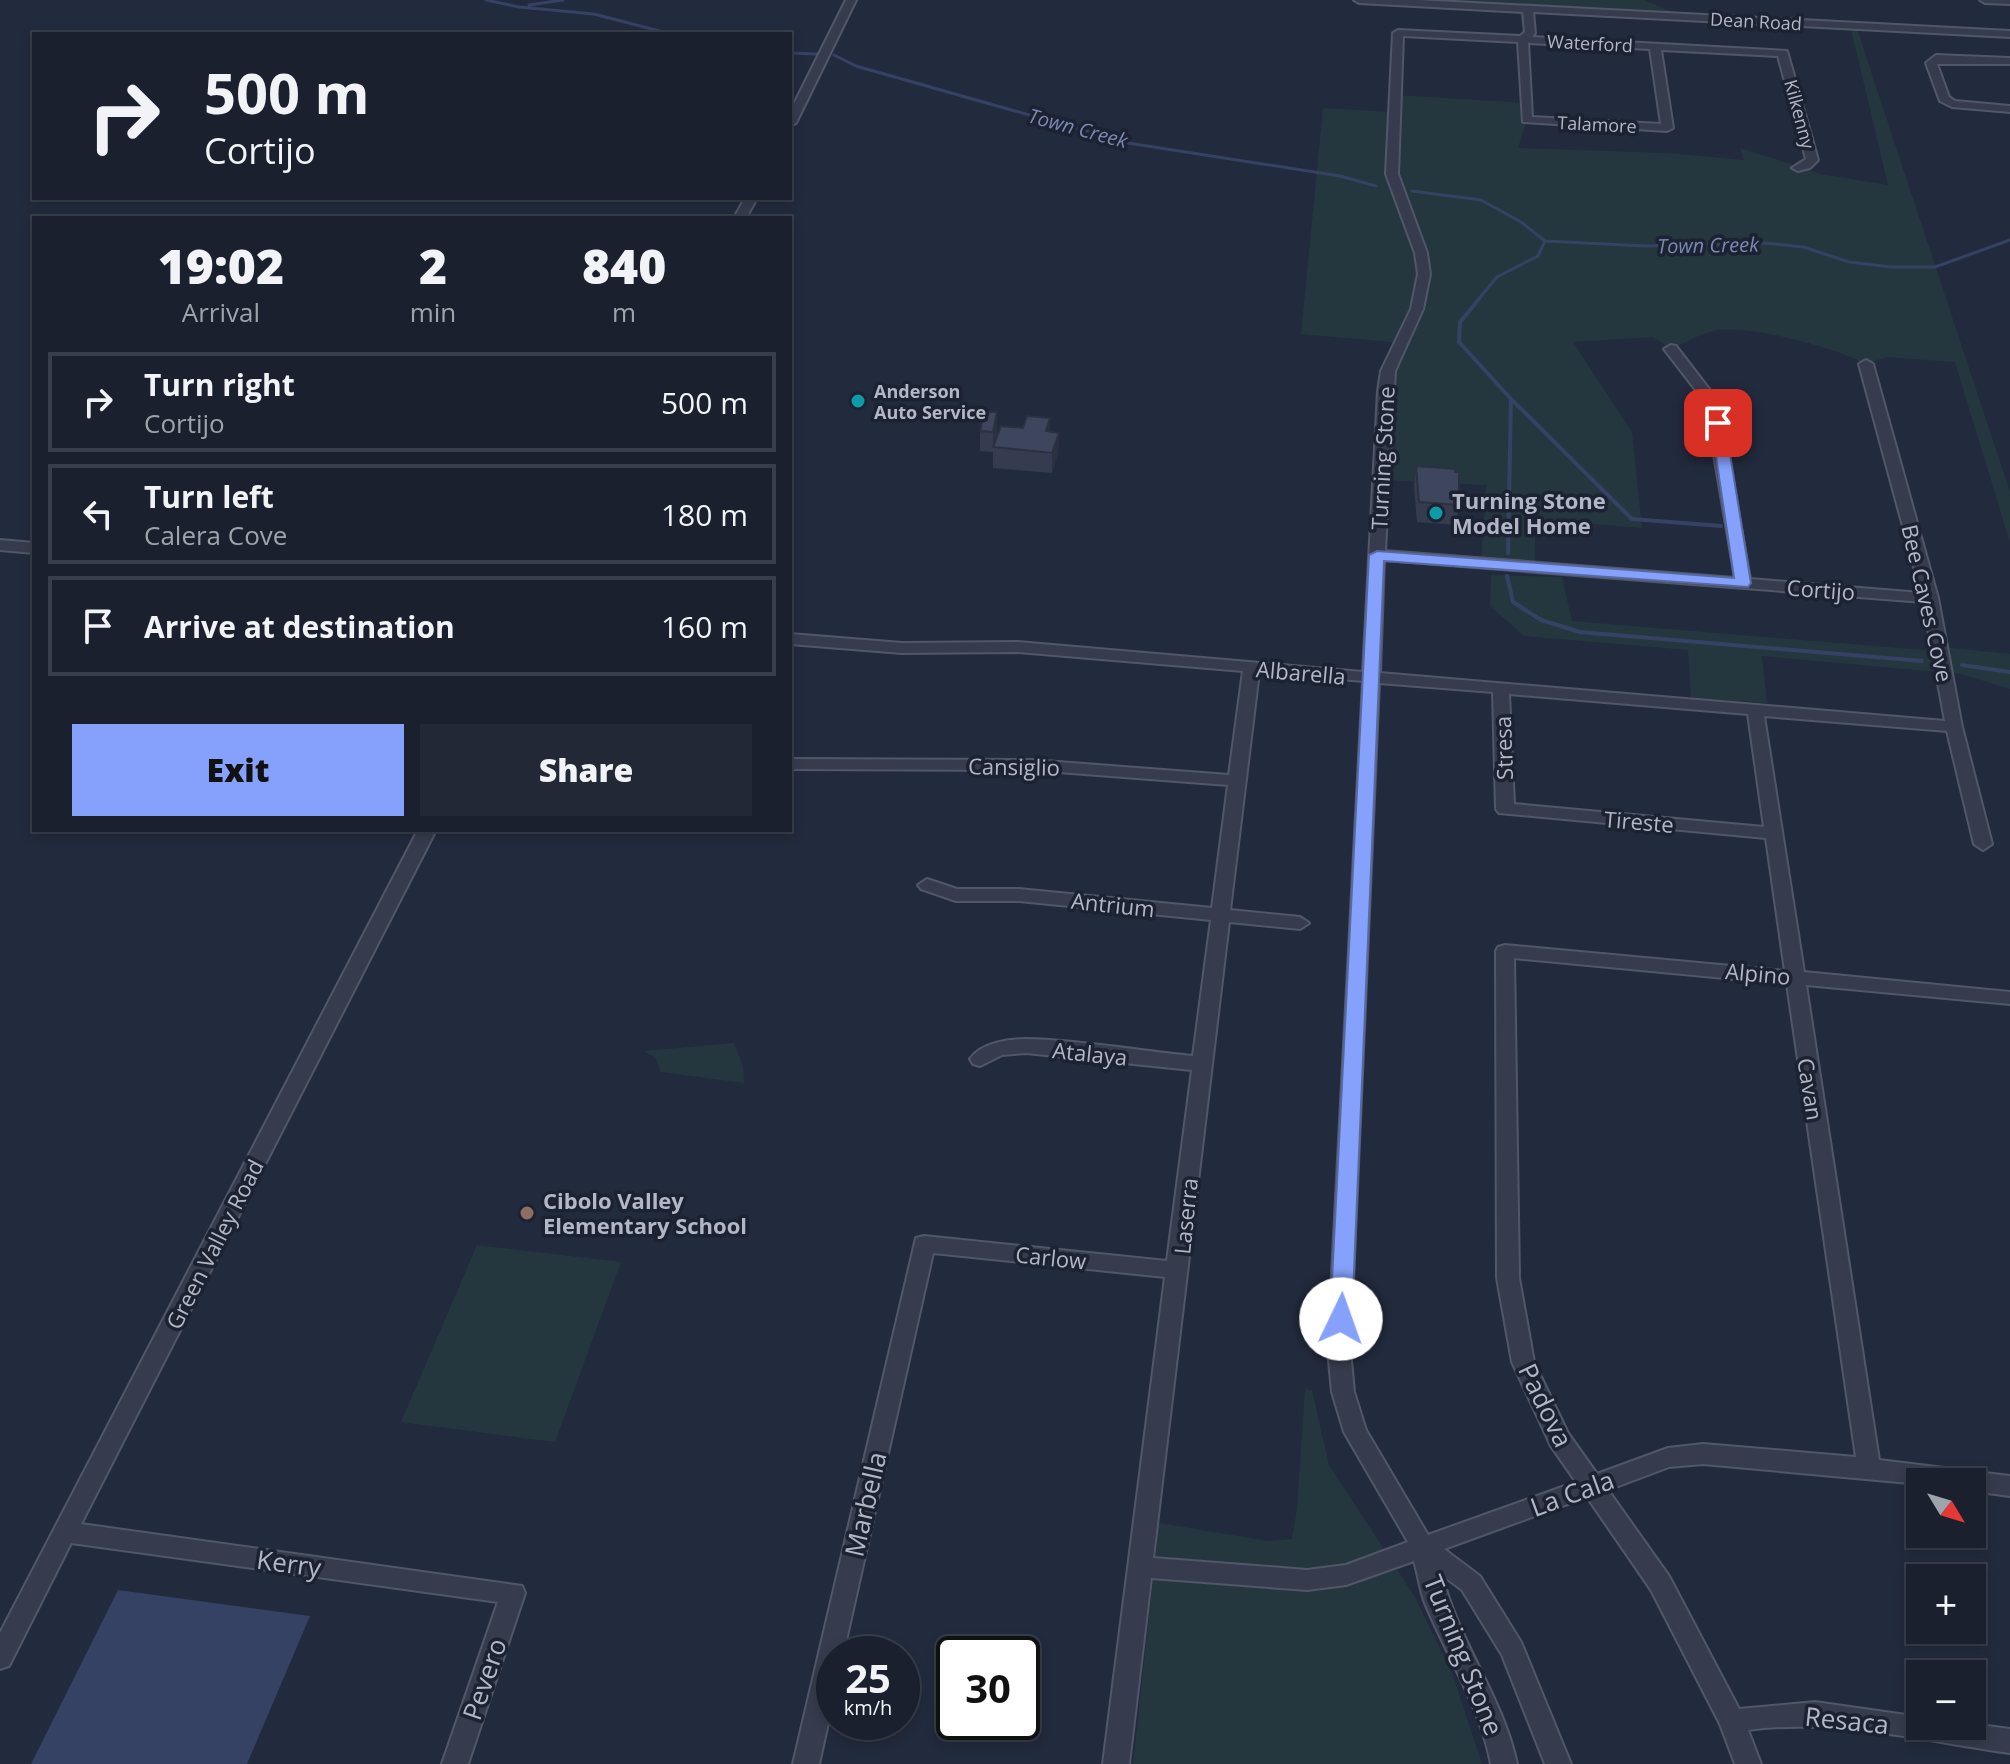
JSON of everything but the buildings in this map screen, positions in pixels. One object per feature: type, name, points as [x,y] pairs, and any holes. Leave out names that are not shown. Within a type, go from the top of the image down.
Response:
[{"type":"street","points":[[792,119],[851,0]]},
{"type":"street","name":"Dean Road","points":[[1359,0],[2010,34]]},
{"type":"street","points":[[1985,0],[2010,1]]},
{"type":"street","points":[[1514,8],[1515,33],[1523,39],[1530,33],[1528,9]]},
{"type":"street","name":"Waterford","points":[[1398,33],[1783,53]]},
{"type":"street","name":"Turning Stone","points":[[1398,33],[1392,174],[1421,253],[1424,274],[1423,291],[1388,371],[1370,677],[1339,1350],[1343,1392],[1355,1432],[1423,1547],[1436,1600],[1476,1682],[1500,1744],[1504,1764]]},
{"type":"street","name":"Talamore","points":[[1523,39],[1527,120],[1667,128],[1655,46]]},
{"type":"street","name":"Kilkenny","points":[[1783,53],[1812,160],[1798,168]]},
{"type":"street","points":[[2010,61],[1936,58],[1931,63],[1944,99],[1952,104],[2010,109]]},
{"type":"street","points":[[1671,349],[1712,402],[1743,583]]},
{"type":"street","name":"Bee Caves Cove","points":[[1866,364],[1930,598],[1954,727],[1983,844]]},
{"type":"street","points":[[0,545],[32,548]]},
{"type":"street","name":"Cortijo","points":[[1377,555],[1930,598]]},
{"type":"street","name":"Albarella","points":[[792,639],[902,648],[1018,647],[1954,727]]},
{"type":"street","name":"Laserra","points":[[1116,1764],[1251,668]]},
{"type":"street","name":"Stresa","points":[[1501,688],[1505,809]]},
{"type":"street","name":"Cavan","points":[[1755,709],[1869,1468]]},
{"type":"street","name":"Cansiglio","points":[[792,764],[1032,765],[1238,781]]},
{"type":"street","name":"Tireste","points":[[1505,809],[1773,833]]},
{"type":"street","name":"Green Valley Road","points":[[0,1658],[426,832]]},
{"type":"street","name":"Antrium","points":[[927,885],[956,895],[1019,895],[1300,923]]},
{"type":"street","name":"Alpino","points":[[1505,951],[2010,998]]},
{"type":"street","name":"Padova","points":[[1505,951],[1508,1278],[1523,1362],[1559,1439],[1660,1583],[1732,1721],[1748,1764]]},
{"type":"street","name":"Atalaya","points":[[980,1059],[998,1049],[1026,1046],[1203,1064]]},
{"type":"street","name":"Carlow","points":[[924,1244],[1179,1270]]},
{"type":"street","name":"Marbella","points":[[806,1764],[924,1244]]},
{"type":"street","name":"La Cala","points":[[1141,1567],[1307,1580],[1346,1575],[1668,1458],[1703,1454],[1869,1468],[2010,1486]]},
{"type":"street","name":"Kerry","points":[[64,1532],[513,1593]]},
{"type":"street","name":"Turning Stone","points":[[1423,1547],[1471,1583],[1512,1650],[1558,1764]]},
{"type":"street","name":"Pevero","points":[[455,1764],[513,1593]]},
{"type":"street","name":"Resaca","points":[[1732,1721],[1815,1714],[2010,1741]]},
{"type":"shaded area","points":[[1448,0],[1644,0],[1672,12]]},
{"type":"shaded area","points":[[1850,25],[1856,26],[2010,492],[2010,543],[1955,362],[1886,357],[1866,364],[1815,345],[1752,331],[1712,331],[1671,349],[1653,337],[1573,342],[1632,432],[1642,528],[1535,519],[1535,568],[1481,563],[1486,485],[1381,480],[1385,391],[1401,343],[1301,334],[1323,108],[1393,112],[1395,95],[1526,103],[1527,120],[1518,148],[1666,153],[1744,160],[1740,148],[1821,174],[1888,185]]},
{"type":"shaded area","points":[[1491,575],[1562,577],[1572,621],[1923,650],[1953,648],[2010,654],[2010,689],[1961,674],[1762,656],[1767,703],[1691,698],[1688,650],[1524,636],[1490,606]]},
{"type":"shaded area","points":[[734,1043],[743,1066],[744,1083],[661,1072],[655,1057],[644,1051]]},
{"type":"shaded area","points":[[477,1245],[621,1262],[555,1442],[401,1422]]},
{"type":"shaded area","points":[[1305,1389],[1312,1390],[1329,1465],[1415,1597],[1452,1673],[1482,1764],[1133,1764],[1159,1523],[1268,1541],[1292,1539]]},
{"type":"water","points":[[118,1590],[310,1616],[247,1764],[31,1764]]},
{"type":"waterway","name":"Town Creek","points":[[486,0],[519,7],[594,14],[663,32]]},
{"type":"waterway","points":[[529,5],[563,0]]},
{"type":"waterway","name":"Town Creek","points":[[792,53],[817,54]]},
{"type":"waterway","name":"Town Creek","points":[[834,55],[856,66],[1128,143],[1340,176],[1376,186]]},
{"type":"waterway","name":"Town Creek","points":[[1412,191],[1481,200],[1521,222],[1545,241]]},
{"type":"waterway","name":"Town Creek","points":[[1545,241],[1645,246],[1766,243],[1803,247],[1849,262],[1891,267],[1935,267],[2010,240]]},
{"type":"waterway","points":[[1477,301],[1497,277],[1538,256],[1545,241]]},
{"type":"waterway","points":[[1479,299],[1460,322],[1459,342],[1511,399],[1508,553]]},
{"type":"waterway","points":[[1512,400],[1632,519],[1721,526]]},
{"type":"waterway","points":[[1507,576],[1513,602],[1541,620],[1580,632],[1922,661]]},
{"type":"waterway","points":[[1962,665],[2010,672]]},
{"type":"place","name":"Anderson Auto Service","points":[[858,401]]},
{"type":"place","name":"Turning Stone Model Home","points":[[1436,513]]},
{"type":"place","name":"Cibolo Valley Elementary School","points":[[527,1213]]},
{"type":"route","points":[[1341,1319],[1377,555],[1743,583],[1718,423]]}]
